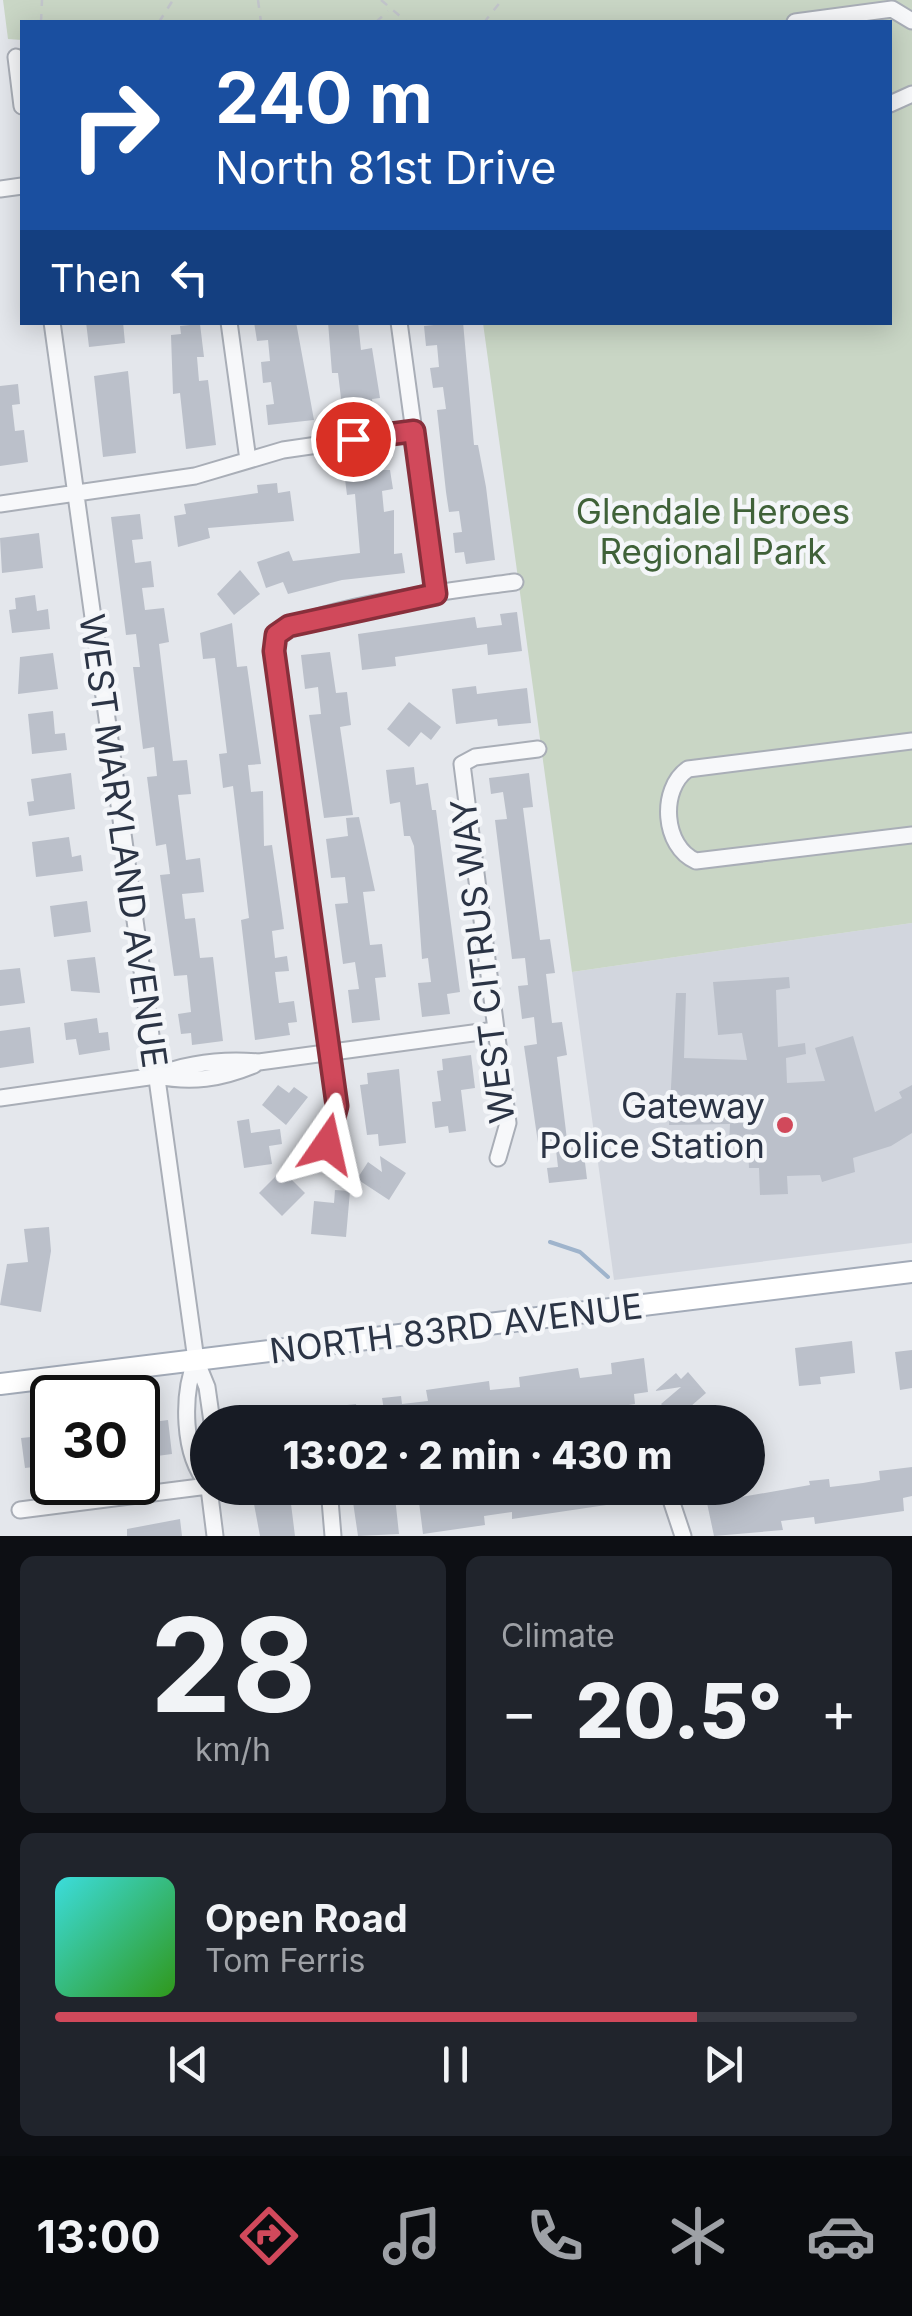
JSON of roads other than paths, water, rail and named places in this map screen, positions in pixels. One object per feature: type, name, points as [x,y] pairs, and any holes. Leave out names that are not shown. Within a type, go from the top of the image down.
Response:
[{"type":"main road","name":"NORTH 83RD AVENUE","points":[[0,1384],[912,1272]]},
{"type":"street","points":[[892,9],[912,22]]},
{"type":"street","points":[[810,20],[912,10]]},
{"type":"street","points":[[16,57],[20,90]]},
{"type":"street","name":"WEST MARYLAND AVENUE","points":[[52,325],[196,1360],[210,1405]]},
{"type":"street","points":[[229,325],[248,460]]},
{"type":"street","points":[[399,325],[436,594]]},
{"type":"street","points":[[0,504],[194,476],[303,446],[414,431]]},
{"type":"street","points":[[327,1144],[337,1106],[274,651],[276,635],[289,626],[436,594],[515,582]]},
{"type":"street","points":[[912,741],[688,769],[678,776],[668,800],[678,850],[696,861],[912,835]]},
{"type":"street","name":"WEST CITRUS WAY","points":[[498,1158],[508,1123],[462,764],[474,757],[538,749]]},
{"type":"street","points":[[0,1098],[156,1076],[179,1066],[227,1060],[260,1062],[495,1030]]},
{"type":"street","name":"WEST MARYLAND AVENUE","points":[[190,1426],[185,1388],[196,1360]]},
{"type":"street","points":[[20,1510],[190,1488]]},
{"type":"street","name":"WEST MARYLAND AVENUE","points":[[211,1505],[216,1536]]},
{"type":"street","points":[[330,1505],[333,1536]]},
{"type":"street","points":[[673,1505],[683,1536]]},
{"type":"waterway","points":[[550,1242],[580,1252],[608,1277]]},
{"type":"place","name":"Gateway Police Station","points":[[785,1125]]},
{"type":"park label","name":"Glendale Heroes Regional Park","points":[[713,531]]}]
